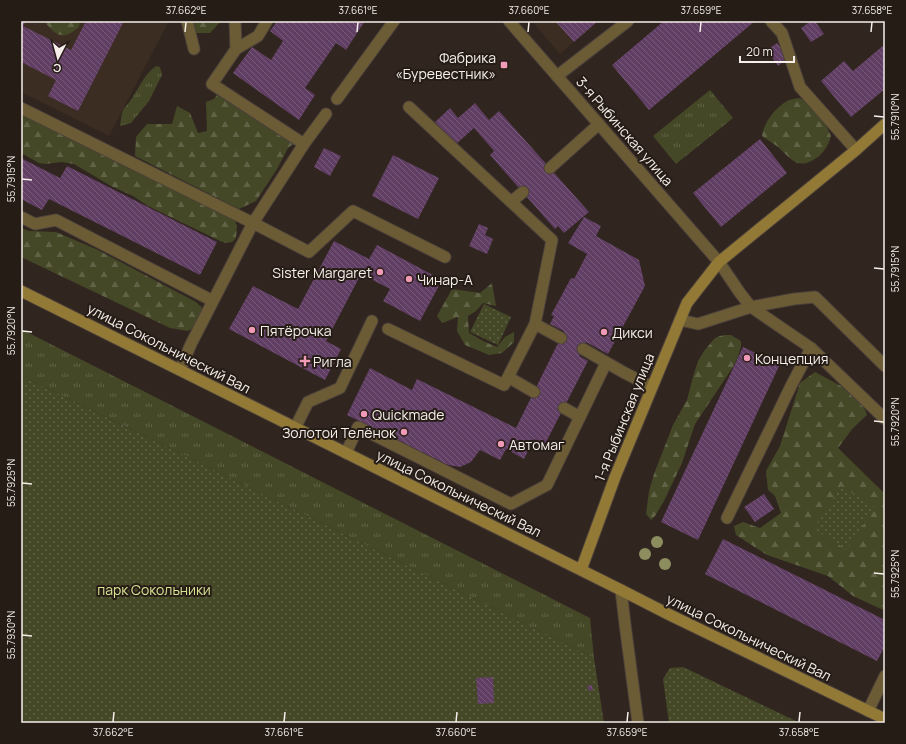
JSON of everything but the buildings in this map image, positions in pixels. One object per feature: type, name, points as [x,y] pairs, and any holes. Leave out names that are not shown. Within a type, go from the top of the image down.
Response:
[{"type":"main road","name":"1-я Рыбинская улица","points":[[581,570],[615,477],[687,303],[719,262],[856,150],[885,124]]},
{"type":"main road","name":"улица Сокольнический Вал","points":[[21,291],[670,615],[885,719]]},
{"type":"street","points":[[187,21],[194,49]]},
{"type":"street","points":[[235,21],[236,49]]},
{"type":"street","points":[[267,21],[258,36],[236,49],[212,84],[304,144]]},
{"type":"street","points":[[337,99],[394,21]]},
{"type":"street","name":"3-я Рыбинская улица","points":[[509,21],[719,262],[751,307],[811,348],[885,419]]},
{"type":"street","points":[[557,76],[628,21]]},
{"type":"street","points":[[771,21],[782,33],[800,87],[856,150]]},
{"type":"street","points":[[388,329],[504,385],[535,324],[552,240],[409,106]]},
{"type":"street","points":[[21,108],[309,252],[353,212],[445,257]]},
{"type":"street","points":[[180,370],[191,344],[253,223],[304,144],[326,114]]},
{"type":"street","points":[[550,168],[599,124]]},
{"type":"street","points":[[511,202],[523,192]]},
{"type":"street","points":[[21,217],[35,224],[56,220],[213,301]]},
{"type":"street","points":[[680,320],[698,324],[751,307],[794,299],[815,297],[885,366]]},
{"type":"street","points":[[295,428],[308,402],[340,388],[372,321]]},
{"type":"street","points":[[535,324],[561,338]]},
{"type":"street","points":[[727,518],[790,386],[811,348]]},
{"type":"street","points":[[583,349],[652,387]]},
{"type":"street","points":[[346,453],[358,427],[511,504],[547,485],[606,363]]},
{"type":"street","points":[[508,377],[534,392]]},
{"type":"street","points":[[564,408],[580,417]]},
{"type":"street","points":[[621,590],[638,723]]},
{"type":"street","points":[[868,711],[885,676]]},
{"type":"shaded area","points":[[21,21],[169,21],[109,136],[21,92]]},
{"type":"shaded area","points":[[532,21],[598,21],[560,54]]},
{"type":"green space","points":[[44,21],[80,21],[79,27],[68,34],[60,35],[52,30]]},
{"type":"green space","points":[[192,21],[221,21],[210,33],[195,33]]},
{"type":"green space","points":[[156,66],[160,67],[162,75],[149,101],[131,123],[120,126],[124,108],[132,99],[151,70]]},
{"type":"green space","points":[[710,90],[733,118],[676,164],[653,136]]},
{"type":"green space","points":[[219,92],[293,144],[288,148],[277,169],[256,201],[239,209],[135,156],[136,137],[147,124],[172,124],[177,106],[190,113],[198,133],[207,131],[206,102],[214,99]]},
{"type":"green space","points":[[799,98],[814,109],[826,125],[831,136],[829,142],[820,155],[805,163],[792,160],[778,147],[762,136],[765,126],[774,111],[787,101]]},
{"type":"green space","points":[[21,113],[126,167],[231,217],[237,226],[236,238],[232,242],[226,243],[220,241],[148,206],[133,196],[111,186],[74,164],[62,162],[45,164],[39,163],[21,153]]},
{"type":"green space","points":[[21,228],[29,231],[56,232],[98,250],[196,302],[203,309],[196,326],[188,331],[170,328],[21,257]]},
{"type":"green space","points":[[492,283],[496,306],[483,303],[476,311],[468,316],[469,333],[497,347],[505,337],[514,332],[514,342],[502,353],[489,355],[465,345],[457,331],[458,317],[442,323],[437,316],[452,289],[480,293]]},
{"type":"green space","points":[[484,304],[511,317],[498,345],[470,332]]},
{"type":"green space","points":[[21,329],[590,618],[594,658],[21,376]]},
{"type":"green space","points":[[731,335],[741,341],[738,357],[695,424],[682,463],[664,501],[651,520],[646,514],[649,491],[654,474],[673,425],[687,400],[698,361],[715,338]]},
{"type":"green space","points":[[815,372],[841,386],[863,405],[867,415],[853,428],[838,448],[885,493],[885,610],[853,596],[828,576],[767,555],[736,535],[734,526],[743,522],[760,528],[781,513],[775,496],[768,490],[766,471],[780,446],[800,383]]},
{"type":"green space","name":"парк Сокольники","points":[[21,376],[594,658],[604,723],[21,723]]},
{"type":"green space","points":[[841,486],[875,507],[847,550],[814,529]]},
{"type":"green space","points":[[683,667],[800,723],[669,723],[663,679],[670,668]]},
{"type":"place","name":"Фабрика «Буревестник»","points":[[504,65]]},
{"type":"place","name":"Sister Margaret","points":[[380,272]]},
{"type":"place","name":"Чинар-А","points":[[409,279]]},
{"type":"place","name":"Пятёрочка","points":[[252,330]]},
{"type":"place","name":"Дикси","points":[[604,332]]},
{"type":"place","name":"Концепция","points":[[747,358]]},
{"type":"place","name":"Ригла","points":[[305,361]]},
{"type":"place","name":"Quickmade","points":[[364,414]]},
{"type":"place","name":"Золотой Телёнок","points":[[404,432]]},
{"type":"place","name":"Автомаг","points":[[501,444]]}]
